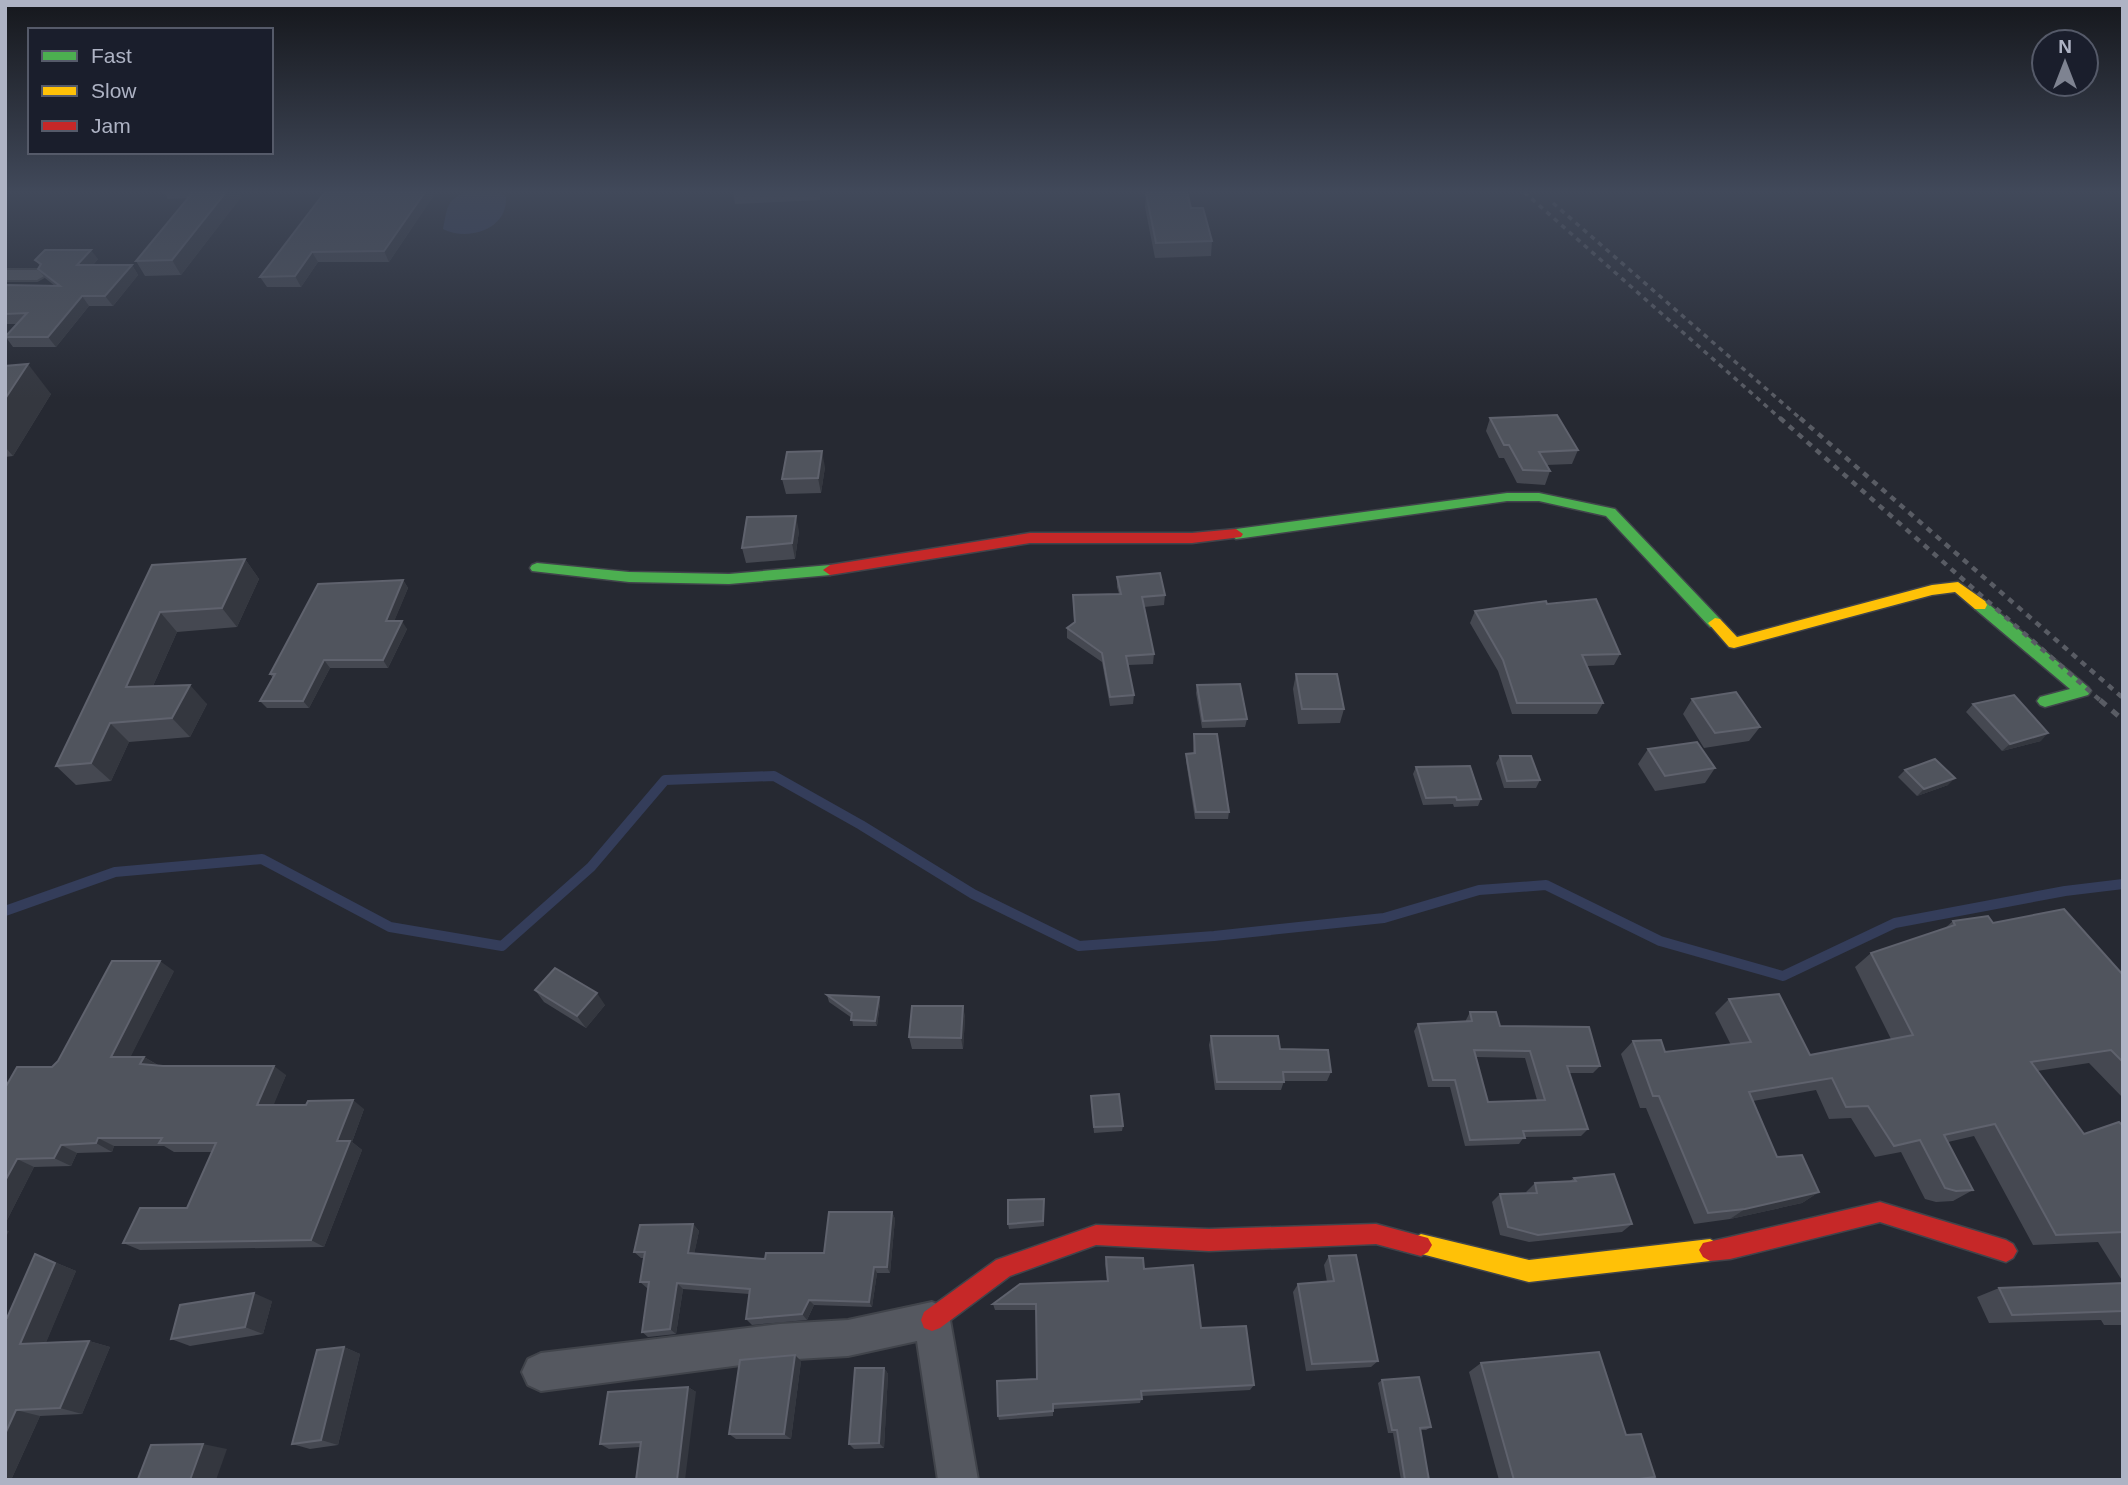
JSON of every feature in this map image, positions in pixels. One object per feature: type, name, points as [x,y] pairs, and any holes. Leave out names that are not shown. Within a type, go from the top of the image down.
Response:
[{"type":"street","points":[[5,275],[37,275]]},
{"type":"street","points":[[537,568],[629,577],[729,579],[843,569],[1030,538],[1192,538],[1254,533],[1507,497],[1539,497],[1610,512],[1734,643],[1932,590],[1958,587],[2083,691],[2046,701]]},
{"type":"street","points":[[541,1372],[780,1342],[848,1338],[932,1320],[1004,1268],[1096,1235],[1209,1240],[1376,1234],[1529,1271],[1730,1248],[1880,1212],[2006,1251]]},
{"type":"street","points":[[932,1320],[958,1480]]},
{"type":"building","points":[[37,261],[80,261],[77,265],[132,265],[105,296],[82,296],[48,337],[5,337],[27,313],[5,314],[5,285],[60,286],[38,269],[41,264]]},
{"type":"building","points":[[272,261],[305,261],[295,276],[260,277]]},
{"type":"building","points":[[28,364],[5,399],[5,366]]},
{"type":"building","points":[[1557,415],[1578,450],[1539,452],[1550,471],[1523,470],[1509,445],[1504,445],[1490,418]]},
{"type":"building","points":[[822,451],[818,478],[782,479],[787,452]]},
{"type":"building","points":[[796,516],[792,543],[742,548],[747,517]]},
{"type":"building","points":[[245,559],[222,608],[160,612],[126,687],[190,685],[172,718],[110,723],[91,763],[56,766],[152,565]]},
{"type":"building","points":[[1160,573],[1165,595],[1142,597],[1154,654],[1126,656],[1134,695],[1110,697],[1102,653],[1067,628],[1075,622],[1073,595],[1121,594],[1117,577]]},
{"type":"building","points":[[403,580],[386,621],[402,621],[383,660],[324,660],[303,701],[260,701],[275,674],[270,674],[318,584]]},
{"type":"building","points":[[1596,599],[1620,654],[1582,655],[1603,703],[1517,703],[1503,660],[1475,611],[1546,601],[1547,604]]},
{"type":"building","points":[[1296,674],[1337,674],[1344,709],[1302,709]]},
{"type":"building","points":[[1240,684],[1247,719],[1203,721],[1197,685]]},
{"type":"building","points":[[1736,692],[1760,727],[1715,733],[1692,699]]},
{"type":"building","points":[[2014,695],[2048,733],[2010,744],[1973,704]]},
{"type":"building","points":[[1194,734],[1217,734],[1229,812],[1196,812],[1186,754],[1195,753]]},
{"type":"building","points":[[1697,742],[1715,768],[1665,776],[1648,749]]},
{"type":"building","points":[[1500,756],[1531,756],[1540,780],[1507,781]]},
{"type":"building","points":[[1935,759],[1955,778],[1924,789],[1905,770]]},
{"type":"building","points":[[1470,766],[1481,799],[1426,798],[1416,767]]},
{"type":"building","points":[[2064,909],[2123,975],[2123,1062],[2111,1050],[2031,1062],[2084,1134],[2119,1122],[2123,1126],[2123,1232],[2056,1235],[1995,1124],[1944,1135],[1973,1190],[1956,1191],[1945,1188],[1920,1140],[1894,1146],[1868,1106],[1846,1107],[1832,1078],[1749,1092],[1777,1157],[1802,1155],[1819,1192],[1745,1209],[1708,1213],[1659,1096],[1653,1096],[1633,1041],[1661,1040],[1665,1052],[1751,1042],[1729,999],[1779,994],[1810,1055],[1913,1035],[1871,953],[1955,925],[1953,921],[1988,916],[1993,923]]},
{"type":"building","points":[[112,961],[160,961],[111,1057],[144,1057],[140,1064],[163,1066],[274,1066],[257,1105],[306,1105],[308,1101],[353,1100],[337,1141],[350,1141],[311,1240],[123,1243],[140,1208],[187,1208],[216,1143],[159,1143],[162,1138],[98,1138],[96,1143],[61,1145],[54,1158],[17,1159],[5,1181],[5,1088],[17,1067],[52,1067],[58,1061]]},
{"type":"building","points":[[555,968],[597,993],[577,1016],[535,990]]},
{"type":"building","points":[[827,995],[879,997],[875,1021],[851,1020],[852,1013]]},
{"type":"building","points":[[912,1006],[963,1006],[961,1038],[909,1037]]},
{"type":"building","points":[[1470,1012],[1496,1012],[1500,1026],[1589,1027],[1600,1066],[1567,1066],[1588,1129],[1523,1131],[1525,1138],[1470,1140],[1455,1080],[1433,1080],[1418,1024],[1472,1021]],"holes":[[[1474,1050],[1530,1051],[1545,1100],[1488,1102]]]},
{"type":"building","points":[[1211,1036],[1278,1036],[1280,1049],[1328,1050],[1331,1072],[1283,1072],[1284,1082],[1217,1082]]},
{"type":"building","points":[[1119,1094],[1123,1126],[1094,1127],[1091,1096]]},
{"type":"building","points":[[1614,1174],[1632,1224],[1538,1235],[1508,1227],[1500,1194],[1537,1193],[1535,1183],[1576,1181],[1574,1178]]},
{"type":"building","points":[[1044,1199],[1043,1221],[1008,1224],[1008,1200]]},
{"type":"building","points":[[829,1212],[892,1212],[887,1267],[874,1267],[869,1302],[809,1300],[802,1314],[746,1319],[750,1289],[677,1283],[670,1329],[642,1332],[649,1282],[640,1282],[645,1252],[634,1252],[640,1225],[693,1224],[688,1253],[765,1259],[766,1253],[824,1253]]},
{"type":"building","points":[[35,1254],[55,1263],[20,1344],[89,1341],[60,1408],[16,1410],[5,1434],[5,1318]]},
{"type":"building","points":[[1356,1255],[1378,1361],[1312,1364],[1298,1284],[1334,1281],[1329,1256]]},
{"type":"building","points":[[1106,1257],[1143,1258],[1144,1269],[1193,1265],[1201,1328],[1246,1326],[1254,1385],[1141,1391],[1142,1399],[1053,1404],[1053,1411],[998,1416],[997,1381],[1037,1379],[1036,1304],[993,1304],[1020,1284],[1108,1281]]},
{"type":"building","points":[[2123,1283],[2123,1311],[2012,1315],[1999,1288]]},
{"type":"building","points":[[254,1293],[245,1327],[171,1339],[180,1305]]},
{"type":"building","points":[[344,1347],[321,1440],[292,1444],[317,1350]]},
{"type":"building","points":[[1599,1352],[1626,1435],[1641,1434],[1655,1477],[1631,1480],[1514,1480],[1481,1363]]},
{"type":"building","points":[[795,1355],[784,1434],[729,1434],[740,1360]]},
{"type":"building","points":[[855,1368],[884,1368],[879,1443],[849,1444]]},
{"type":"building","points":[[1419,1377],[1431,1427],[1420,1428],[1429,1480],[1405,1480],[1397,1430],[1392,1430],[1382,1380]]},
{"type":"building","points":[[688,1387],[677,1480],[636,1480],[641,1442],[600,1444],[608,1392]]},
{"type":"building","points":[[203,1444],[190,1480],[138,1479],[151,1445]]},
{"type":"waterway","points":[[5,911],[115,872],[262,859],[390,927],[502,946],[591,867],[665,780],[774,776],[861,825],[973,894],[1079,946],[1214,936],[1384,918],[1479,890],[1546,885],[1660,941],[1783,976],[1895,923],[2065,891],[2123,884]]},
{"type":"railway","points":[[1602,261],[1782,420]]},
{"type":"railway","points":[[1620,261],[1802,420]]},
{"type":"railway","points":[[1780,418],[2102,702]]},
{"type":"railway","points":[[1800,418],[2123,698]]},
{"type":"railway","points":[[2100,700],[2123,720]]},
{"type":"traffic: fast","points":[[1236,534],[1507,497],[1539,497],[1610,512],[1715,623]]},
{"type":"traffic: fast","points":[[537,568],[629,577],[729,579],[830,570]]},
{"type":"traffic: fast","points":[[1980,605],[2083,691],[2045,701]]},
{"type":"traffic: slow","points":[[1715,623],[1734,643],[1932,590],[1958,587],[1980,605]]},
{"type":"traffic: slow","points":[[1421,1245],[1529,1271],[1710,1250]]},
{"type":"traffic: jam","points":[[830,570],[1030,538],[1192,538],[1236,534]]},
{"type":"traffic: jam","points":[[1710,1250],[1730,1248],[1880,1212],[2006,1251]]},
{"type":"traffic: jam","points":[[932,1320],[1004,1268],[1096,1235],[1209,1240],[1376,1234],[1421,1245]]}]
